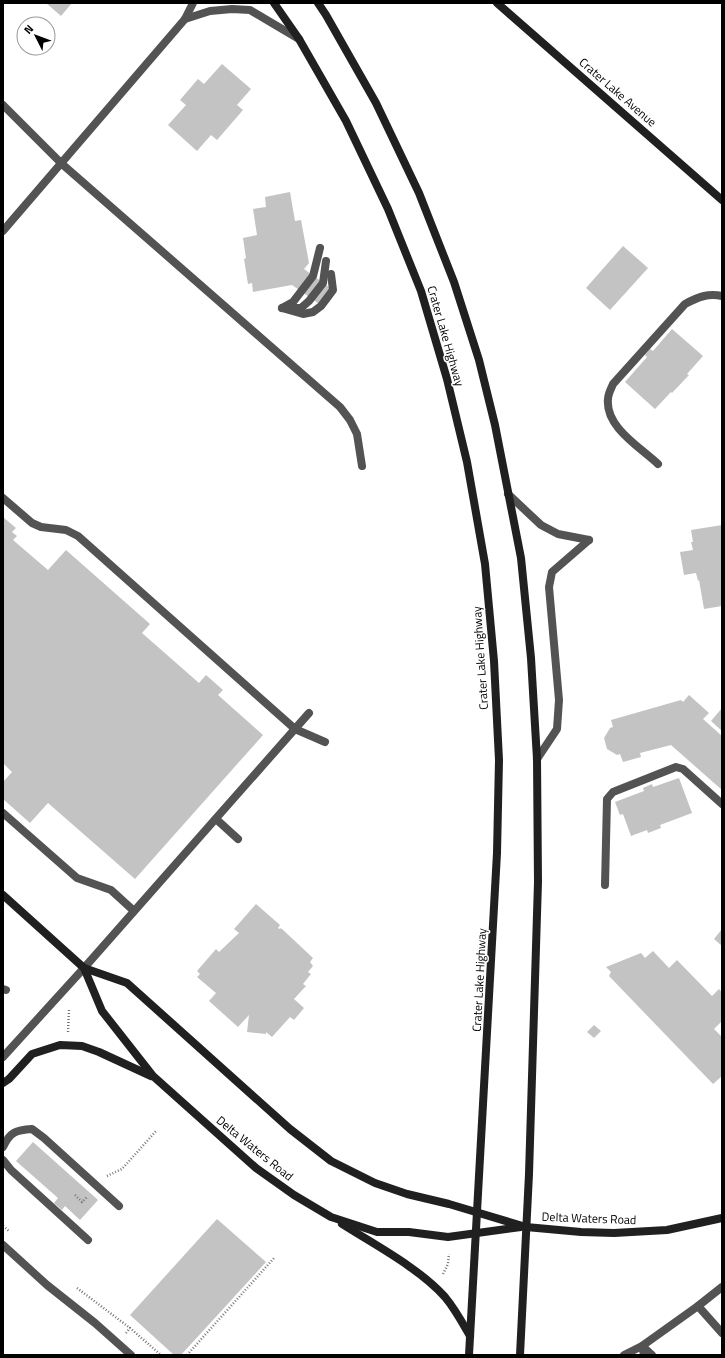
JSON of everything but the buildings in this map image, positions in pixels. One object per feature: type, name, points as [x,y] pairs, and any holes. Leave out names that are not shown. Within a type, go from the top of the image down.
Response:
[{"type":"main road","name":"Crater Lake Highway","points":[[274,3],[299,39],[349,128],[388,209],[421,291],[447,379],[467,462],[485,564],[494,661],[498,760],[497,853],[469,1355]]},
{"type":"main road","name":"Crater Lake Highway","points":[[318,3],[376,104],[419,193],[454,282],[479,360],[495,425],[521,558],[531,658],[537,759],[538,906],[536,991],[520,1355]]},
{"type":"main road","name":"Crater Lake Avenue","points":[[501,4],[722,200]]},
{"type":"main road","name":"Delta Waters Road","points":[[3,895],[84,968],[127,983],[290,1129],[331,1161],[375,1184],[526,1227],[581,1232],[614,1233],[667,1230],[722,1218]]},
{"type":"main road","name":"Delta Waters Road","points":[[84,968],[102,1011],[153,1076],[256,1168],[294,1195],[331,1217],[377,1232],[409,1232],[448,1237],[526,1227]]},
{"type":"main road","points":[[3,1083],[9,1079],[32,1054],[60,1045],[82,1046],[153,1076]]},
{"type":"main road","points":[[331,1217],[406,1264],[427,1281],[444,1296],[454,1308],[470,1336]]},
{"type":"street","points":[[3,231],[62,164],[185,18],[193,3]]},
{"type":"street","points":[[185,18],[210,11],[232,8],[250,10],[299,39]]},
{"type":"street","points":[[3,105],[62,164],[340,407],[350,420],[357,434],[362,466]]},
{"type":"street","points":[[282,308],[293,302],[313,276],[320,248]]},
{"type":"street","points":[[282,308],[300,308],[309,301],[323,283],[326,261]]},
{"type":"street","points":[[282,308],[303,314],[313,312],[320,307],[332,290],[332,274]]},
{"type":"street","points":[[658,464],[615,426],[609,413],[607,398],[613,384],[685,304],[698,297],[710,295],[722,296]]},
{"type":"street","points":[[508,494],[541,525],[558,534],[589,540],[552,572],[549,587],[559,700],[557,729],[537,759]]},
{"type":"street","points":[[3,498],[32,523],[41,527],[66,530],[78,536],[295,729],[325,742]]},
{"type":"street","points":[[3,1058],[309,714]]},
{"type":"street","points":[[605,885],[607,799],[613,792],[676,767],[683,770],[722,804]]},
{"type":"street","points":[[3,813],[77,878],[111,890],[134,911]]},
{"type":"street","points":[[216,819],[238,839]]},
{"type":"street","points":[[3,1147],[8,1137],[18,1130],[32,1128],[118,1206]]},
{"type":"street","points":[[3,1160],[11,1170],[88,1240]]},
{"type":"street","points":[[3,1245],[47,1285],[95,1323],[131,1355]]},
{"type":"street","points":[[624,1355],[642,1346],[722,1287]]},
{"type":"street","points":[[698,1306],[722,1333]]},
{"type":"street","points":[[642,1346],[644,1355]]},
{"type":"street","points":[[642,1346],[652,1355]]},
{"type":"path","points":[[68,1036],[69,1009]]},
{"type":"path","points":[[75,1195],[82,1202],[105,1177],[122,1168],[157,1130]]},
{"type":"path","points":[[3,1226],[14,1235]]},
{"type":"path","points":[[441,1276],[448,1264],[449,1254]]},
{"type":"path","points":[[187,1355],[275,1258]]},
{"type":"path","points":[[72,1284],[130,1328]]}]
